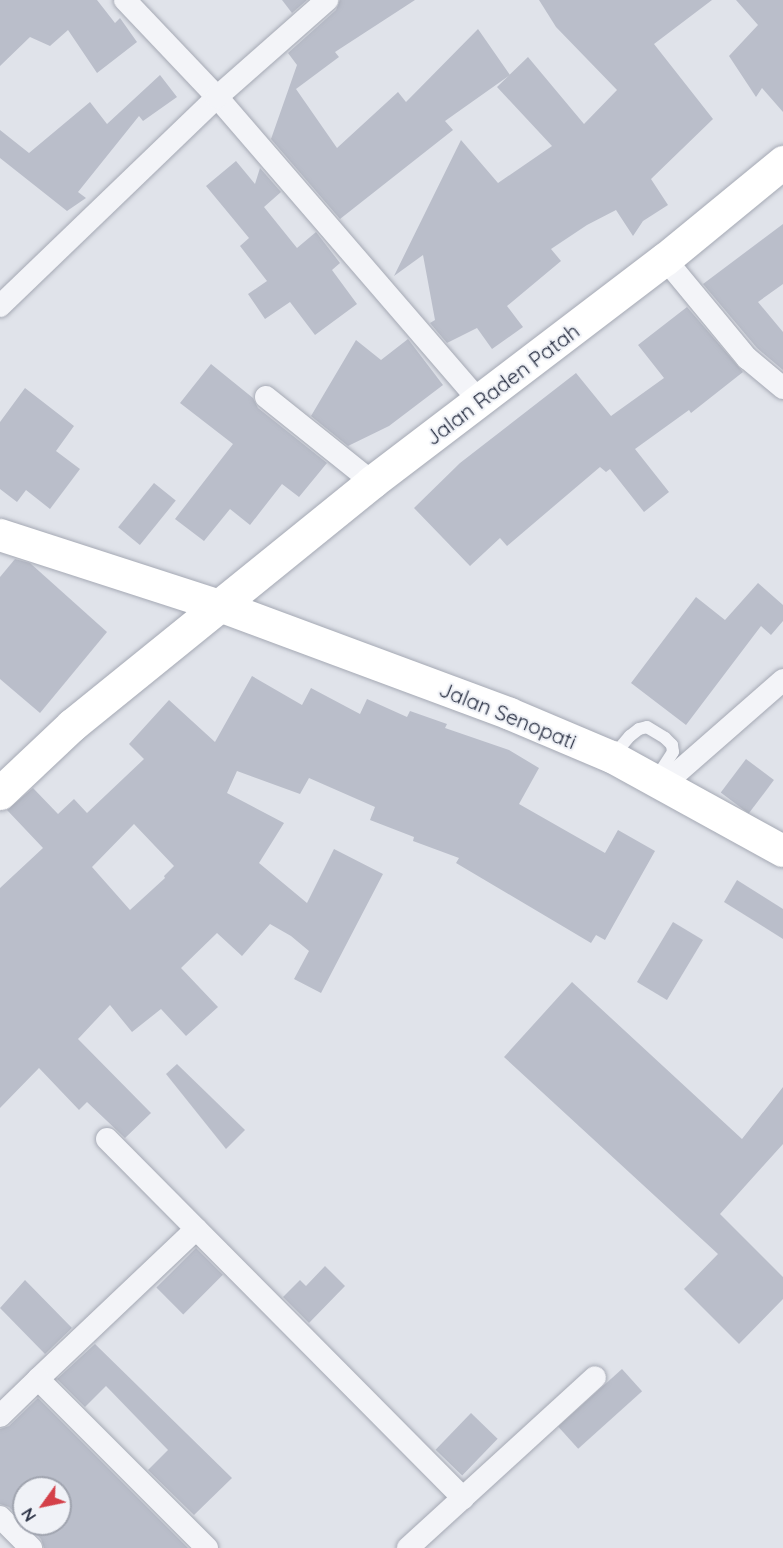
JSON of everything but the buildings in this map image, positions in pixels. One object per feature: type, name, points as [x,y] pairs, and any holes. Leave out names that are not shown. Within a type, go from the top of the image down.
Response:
[{"type":"main road","name":"Jalan Raden Patah","points":[[0,793],[72,725],[372,483],[665,259],[783,162]]},
{"type":"main road","name":"Jalan Senopati","points":[[0,535],[220,606],[510,714],[612,757],[783,851]]},
{"type":"street","points":[[125,0],[217,97],[480,402]]},
{"type":"street","points":[[0,306],[217,97],[327,0]]},
{"type":"street","points":[[665,259],[747,358],[783,388]]},
{"type":"street","points":[[266,397],[372,483]]},
{"type":"street","points":[[658,784],[783,680]]},
{"type":"street","points":[[107,1139],[463,1498]]},
{"type":"street","points":[[0,1416],[196,1229]]},
{"type":"street","points":[[408,1548],[595,1377]]},
{"type":"street","points":[[38,1379],[207,1548]]},
{"type":"street","points":[[0,1518],[31,1548]]},
{"type":"lane","points":[[612,757],[639,729],[647,728],[665,738],[672,745],[673,752],[658,784]]}]
